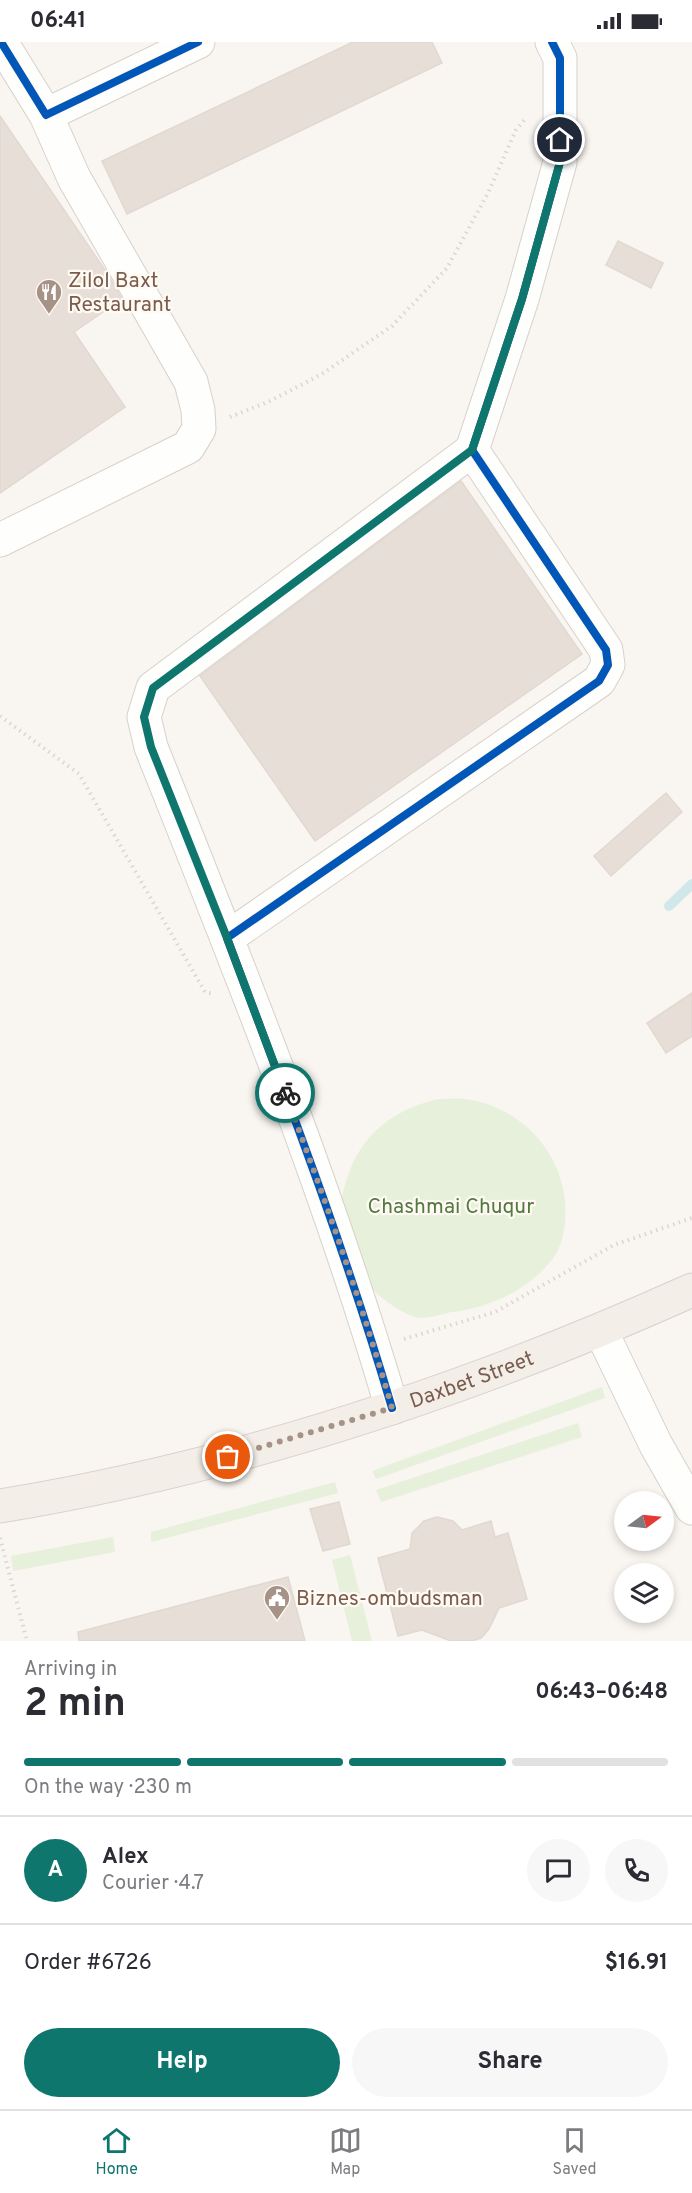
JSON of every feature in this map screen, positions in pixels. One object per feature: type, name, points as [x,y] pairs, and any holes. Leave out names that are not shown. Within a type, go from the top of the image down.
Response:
[{"type":"main road","name":"Daxbet Street","points":[[0,1506],[165,1473],[228,1457],[392,1408],[601,1331],[692,1290]]},
{"type":"street","points":[[0,540],[188,447],[199,429],[198,410],[190,382],[74,178],[46,115],[1,42]]},
{"type":"street","points":[[46,115],[198,42]]},
{"type":"street","points":[[392,1408],[313,1167],[227,938],[151,747],[144,717],[153,688],[472,450],[522,299],[560,162],[560,58],[552,42]]},
{"type":"street","points":[[227,938],[599,681],[608,665],[606,650],[472,450]]},
{"type":"street","points":[[601,1331],[656,1446],[692,1509]]},
{"type":"path","points":[[199,429],[270,401],[322,374],[392,326],[447,268],[488,193],[516,130],[560,76]]},
{"type":"path","points":[[0,716],[79,774],[206,992],[221,996],[255,1013]]},
{"type":"path","points":[[377,1358],[386,1344],[495,1312],[614,1245],[692,1218]]},
{"type":"path","points":[[0,1537],[27,1641]]},
{"type":"green space","name":"Chashmai Chuqur","points":[[438,1099],[465,1099],[484,1103],[519,1120],[533,1133],[555,1164],[565,1201],[565,1225],[559,1248],[551,1261],[519,1289],[479,1307],[420,1318],[393,1306],[371,1287],[345,1222],[342,1202],[353,1163],[370,1137],[393,1117]]},
{"type":"green space","points":[[602,1387],[605,1398],[376,1479],[372,1471]]},
{"type":"green space","points":[[578,1423],[582,1437],[381,1502],[376,1490]]},
{"type":"green space","points":[[335,1482],[338,1493],[151,1542],[151,1532]]},
{"type":"green space","points":[[113,1537],[115,1552],[13,1571],[11,1556]]},
{"type":"green space","points":[[350,1555],[372,1641],[352,1641],[332,1560]]},
{"type":"building","points":[[353,42],[432,42],[442,63],[127,214],[102,161]]},
{"type":"building","name":"Zilol Baxt Restaurant","points":[[0,116],[107,273],[122,299],[74,332],[125,407],[0,493]]},
{"type":"building","points":[[618,241],[663,263],[651,288],[606,265]]},
{"type":"building","points":[[461,481],[582,654],[315,841],[200,676]]},
{"type":"building","points":[[666,793],[682,812],[611,876],[594,856]]},
{"type":"building","points":[[692,993],[692,1036],[666,1053],[647,1023]]},
{"type":"building","points":[[339,1502],[350,1544],[323,1551],[310,1509]]},
{"type":"building","points":[[437,1517],[453,1521],[462,1530],[491,1521],[495,1537],[508,1533],[527,1599],[499,1608],[489,1629],[481,1638],[472,1641],[451,1641],[422,1630],[398,1636],[378,1558],[410,1549],[412,1533],[424,1521]]},
{"type":"building","points":[[288,1577],[305,1641],[79,1641],[78,1632]]},
{"type":"waterway","points":[[669,906],[692,884]]},
{"type":"cycle path","points":[[1,42],[46,115],[198,42]]},
{"type":"cycle path","points":[[392,1408],[355,1289],[227,938],[599,681],[608,665],[606,650],[472,450],[522,299],[560,162],[560,58],[552,42]]},
{"type":"way so far","points":[[228,1457],[392,1408],[320,1186],[285,1093]]},
{"type":"place","name":"Zilol Baxt Restaurant","points":[[49,315]]},
{"type":"place","name":"Biznes-ombudsman","points":[[277,1621]]},
{"type":"route","points":[[285,1093],[227,938],[151,747],[144,717],[153,688],[472,450],[522,299],[560,162],[560,140]]}]
